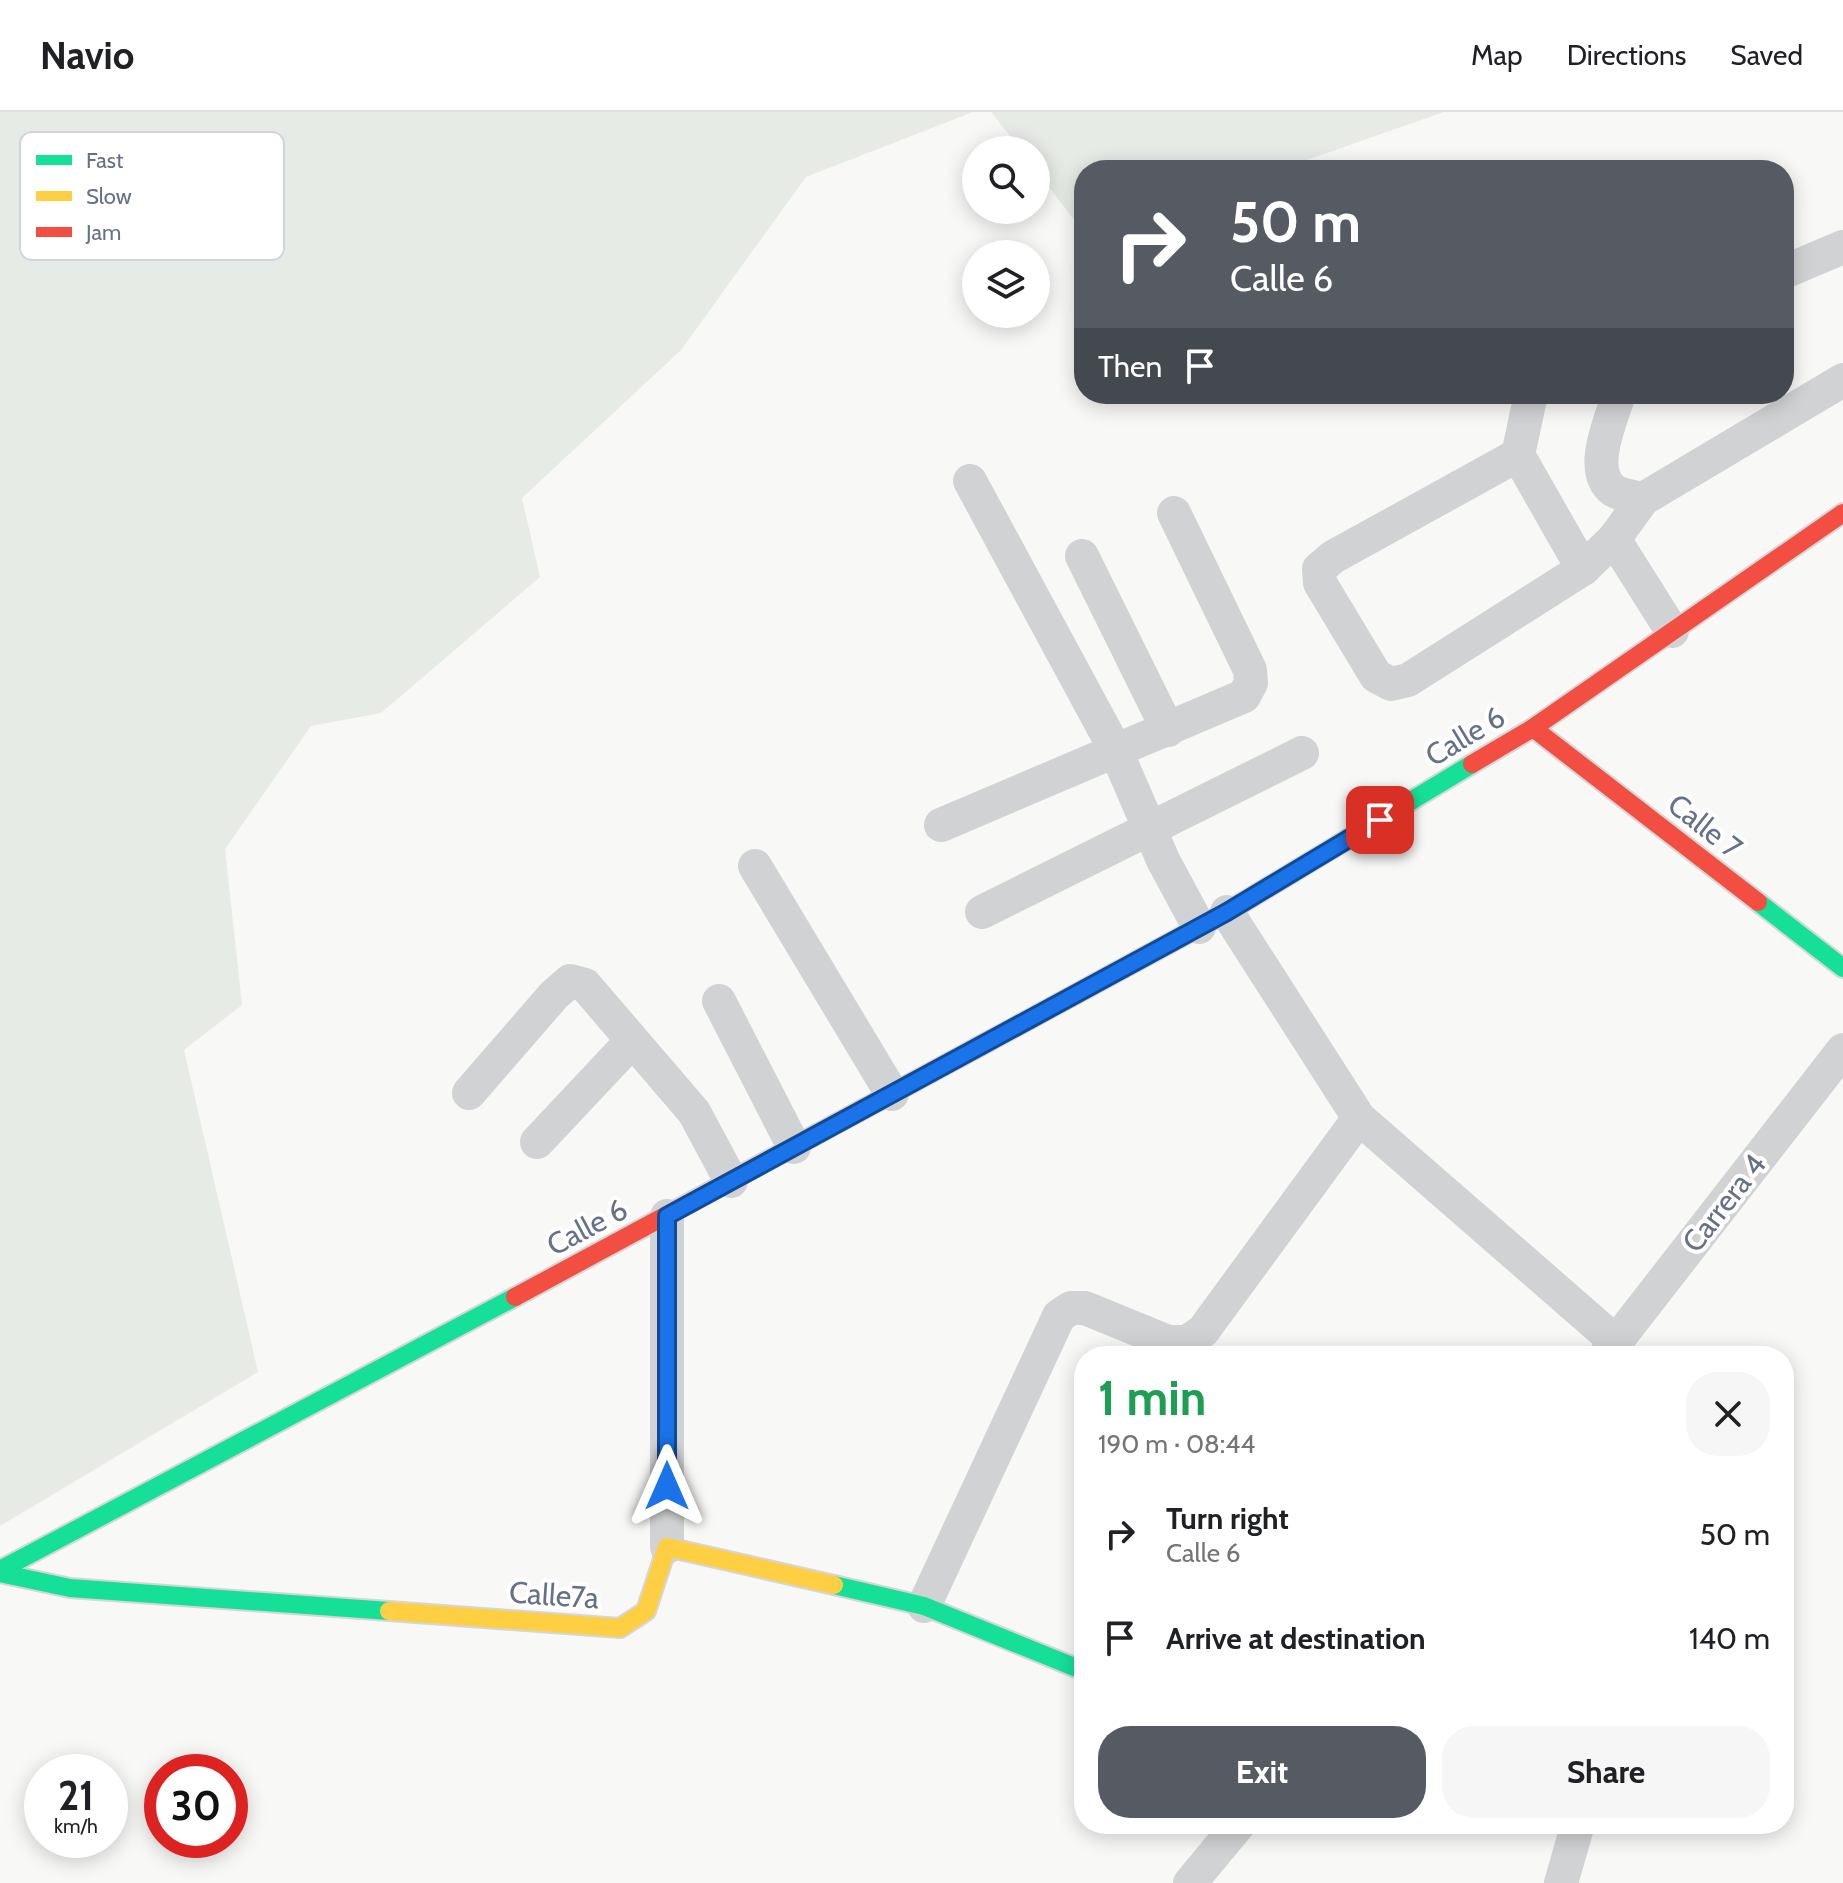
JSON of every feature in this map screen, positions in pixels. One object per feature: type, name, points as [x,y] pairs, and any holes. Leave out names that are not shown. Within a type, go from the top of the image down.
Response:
[{"type":"street","points":[[1794,268],[1843,247]]},
{"type":"street","points":[[1518,455],[1333,557],[1319,569],[1320,583],[1376,676],[1391,684],[1408,680],[1583,569],[1614,539],[1643,499],[1843,380]]},
{"type":"street","points":[[1529,404],[1518,455],[1583,569]]},
{"type":"street","points":[[1616,404],[1601,456],[1605,479],[1613,491],[1643,499]]},
{"type":"street","points":[[970,481],[1116,751],[1150,829],[1213,920],[1359,1118],[1607,1346]]},
{"type":"street","points":[[941,825],[1244,696],[1251,683],[1250,670],[1174,513]]},
{"type":"street","name":"Calle 6","points":[[0,1571],[667,1216],[1213,920],[1533,728],[1843,513]]},
{"type":"street","points":[[1614,539],[1672,631]]},
{"type":"street","points":[[1082,556],[1168,730]]},
{"type":"street","name":"Calle 7","points":[[1533,728],[1843,968]]},
{"type":"street","points":[[982,912],[1302,753]]},
{"type":"street","points":[[755,866],[892,1094]]},
{"type":"street","points":[[469,1093],[570,981],[585,985],[694,1112],[731,1181]]},
{"type":"street","points":[[719,1001],[794,1147]]},
{"type":"street","points":[[537,1142],[632,1041]]},
{"type":"street","name":"Carrera 4","points":[[1612,1346],[1843,1050]]},
{"type":"street","points":[[924,1606],[1059,1316],[1071,1308],[1085,1308],[1168,1342],[1187,1342],[1203,1331],[1359,1118]]},
{"type":"street","points":[[667,1216],[667,1547],[924,1606],[1074,1667]]},
{"type":"street","name":"Calle7a","points":[[0,1571],[70,1588],[620,1628],[646,1611],[667,1547]]},
{"type":"street","points":[[1190,1883],[1231,1834]]},
{"type":"street","points":[[1561,1883],[1575,1834]]},
{"type":"shaded area","points":[[0,112],[973,112],[806,177],[681,350],[522,498],[540,577],[381,713],[311,726],[225,849],[242,1005],[184,1050],[258,1372],[0,1526]]},
{"type":"shaded area","points":[[991,112],[1444,112],[1307,160],[1074,160],[1074,220],[1050,188],[1050,136],[1010,136]]},
{"type":"traffic: fast","points":[[980,1046],[1227,912],[1472,764]]},
{"type":"traffic: fast","points":[[1758,902],[1843,968]]},
{"type":"traffic: fast","points":[[0,1570],[515,1297]]},
{"type":"traffic: fast","points":[[0,1573],[70,1588],[389,1611]]},
{"type":"traffic: fast","points":[[834,1585],[924,1606],[1074,1667]]},
{"type":"traffic: slow","points":[[389,1611],[620,1628],[646,1611],[667,1547],[834,1585]]},
{"type":"traffic: jam","points":[[1472,764],[1533,728],[1843,513]]},
{"type":"traffic: jam","points":[[1533,728],[1758,902]]},
{"type":"traffic: jam","points":[[515,1297],[980,1046]]},
{"type":"route","points":[[667,1486],[667,1216],[1227,912],[1380,820]]}]
